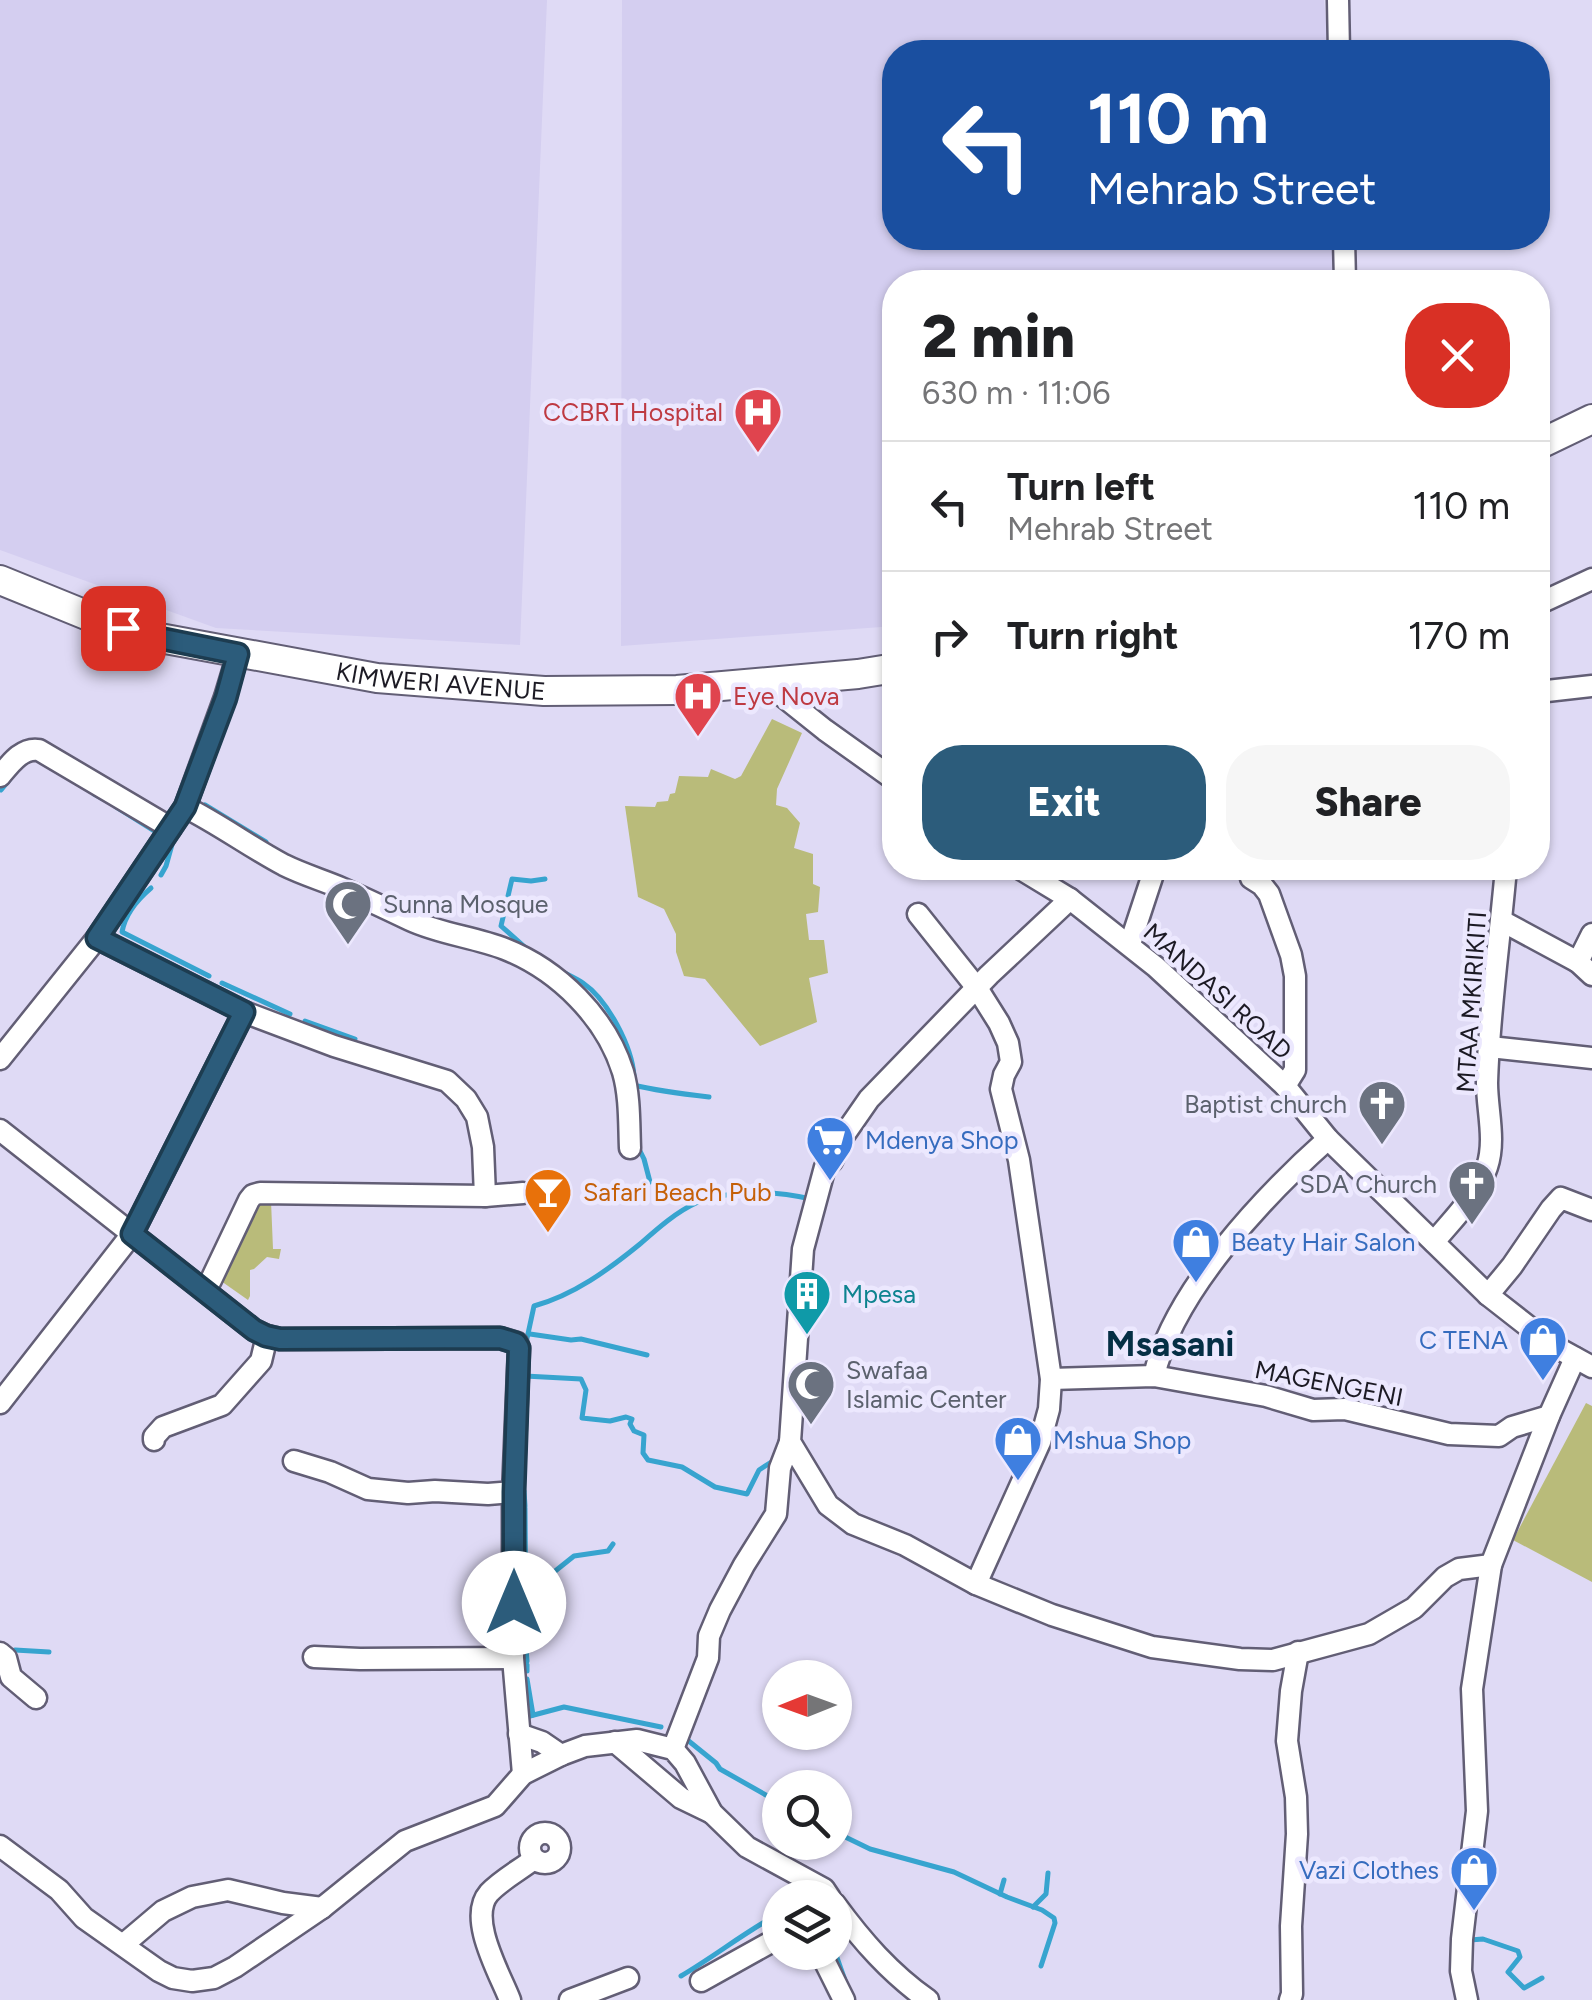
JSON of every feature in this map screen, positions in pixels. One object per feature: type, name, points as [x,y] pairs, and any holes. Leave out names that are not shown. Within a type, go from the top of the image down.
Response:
[{"type":"street","points":[[1338,0],[1339,40]]},
{"type":"street","points":[[1550,440],[1592,419]]},
{"type":"street","points":[[1550,598],[1592,579]]},
{"type":"street","name":"KIMWERI AVENUE","points":[[0,580],[149,636],[377,678],[544,691],[678,690],[882,670]]},
{"type":"street","points":[[0,1059],[97,938],[185,807],[226,698],[238,654]]},
{"type":"street","points":[[765,682],[882,771]]},
{"type":"street","points":[[1550,691],[1592,686]]},
{"type":"street","points":[[0,776],[19,754],[32,748],[39,750],[172,828]]},
{"type":"street","points":[[185,807],[285,866],[421,925],[507,950],[557,980],[580,1001],[613,1047],[624,1075],[630,1148]]},
{"type":"street","name":"MANDASI ROAD","points":[[1038,880],[1130,944],[1285,1086],[1328,1139],[1488,1295],[1583,1363]]},
{"type":"street","points":[[1130,944],[1151,880]]},
{"type":"street","points":[[1254,880],[1270,894],[1295,976],[1295,1070],[1285,1086]]},
{"type":"street","name":"MTAA MKIRIKITI","points":[[1434,1242],[1488,1166],[1487,1084],[1505,880]]},
{"type":"street","points":[[673,1749],[708,1658],[709,1636],[720,1610],[776,1514],[780,1468],[790,1442],[803,1248],[825,1168],[869,1100],[1070,899]]},
{"type":"street","points":[[918,914],[977,988],[1008,1044],[1010,1062],[1001,1089],[1019,1160],[1052,1379],[1050,1409],[1040,1442],[976,1584]]},
{"type":"street","points":[[1502,921],[1585,968],[1592,934]]},
{"type":"street","points":[[97,938],[244,1012],[334,1046],[447,1081],[466,1099],[477,1117],[485,1196]]},
{"type":"street","points":[[0,1403],[132,1234],[244,1012]]},
{"type":"street","points":[[1490,1046],[1592,1058]]},
{"type":"street","points":[[0,1130],[266,1336],[500,1338],[516,1343],[519,1348],[513,1658],[523,1774]]},
{"type":"street","points":[[1154,1376],[1178,1312],[1210,1268],[1246,1221],[1328,1139]]},
{"type":"street","points":[[204,1290],[253,1195],[523,1193]]},
{"type":"street","points":[[1488,1295],[1561,1198],[1592,1210]]},
{"type":"street","points":[[154,1440],[162,1427],[222,1405],[261,1362],[266,1336]]},
{"type":"street","points":[[1467,2000],[1460,1972],[1477,1799],[1472,1689],[1491,1565],[1549,1416],[1583,1363]]},
{"type":"street","name":"MAGENGENI","points":[[1052,1379],[1154,1376],[1266,1396],[1312,1410],[1345,1409],[1449,1434],[1499,1436],[1512,1427],[1549,1416]]},
{"type":"street","points":[[790,1442],[828,1505],[853,1524],[905,1545],[976,1584],[1052,1615],[1152,1647],[1273,1660],[1369,1634],[1414,1608],[1445,1577],[1460,1569],[1491,1565]]},
{"type":"street","points":[[294,1461],[368,1489],[408,1493],[514,1492]]},
{"type":"street","points":[[1290,2000],[1297,1834],[1287,1741],[1298,1652]]},
{"type":"street","points":[[0,1653],[8,1663],[11,1677],[36,1698]]},
{"type":"street","points":[[314,1657],[513,1658]]},
{"type":"street","points":[[519,1734],[561,1754]]},
{"type":"street","points":[[0,1846],[59,1890],[84,1918],[159,1971],[192,1981],[214,1978],[235,1967],[322,1908],[404,1841],[495,1806],[523,1774],[561,1754],[586,1746],[637,1740],[673,1749],[686,1763],[712,1813]]},
{"type":"street","points":[[615,1742],[681,1798],[712,1813],[747,1847],[808,1880]]},
{"type":"street","points":[[510,2000],[483,1932],[480,1911],[490,1892],[534,1859]]},
{"type":"street","points":[[124,1944],[164,1911],[192,1897],[228,1890],[322,1908]]},
{"type":"street","points":[[852,1927],[902,1982],[928,2000]]},
{"type":"street","points":[[701,1981],[762,1947]]},
{"type":"street","points":[[829,1970],[844,2000]]},
{"type":"street","points":[[570,2000],[628,1978]]},
{"type":"shaded area","points":[[0,0],[547,0],[520,645],[216,628],[0,550]]},
{"type":"shaded area","name":"CCBRT Hospital","points":[[622,0],[1324,0],[1328,40],[882,40],[882,250],[1334,250],[1335,270],[882,270],[882,627],[621,646]]},
{"type":"green space","points":[[772,719],[802,733],[777,789],[776,805],[787,808],[800,823],[794,848],[813,854],[813,884],[820,887],[818,912],[806,914],[809,940],[824,940],[828,973],[809,978],[817,1022],[760,1046],[705,979],[684,976],[676,952],[676,934],[664,909],[638,897],[625,806],[655,807],[657,802],[668,801],[670,794],[675,793],[679,776],[708,777],[711,769],[735,779],[741,776]]},
{"type":"green space","points":[[258,1201],[271,1201],[273,1249],[281,1249],[279,1259],[267,1257],[250,1270],[248,1300],[221,1281]]},
{"type":"green space","points":[[1586,1403],[1592,1406],[1592,1582],[1513,1540]]},
{"type":"waterway","points":[[1,790],[10,779]]},
{"type":"waterway","points":[[94,794],[107,801]]},
{"type":"waterway","points":[[205,805],[266,842]]},
{"type":"waterway","points":[[116,807],[159,834],[158,837]]},
{"type":"waterway","points":[[161,875],[173,841]]},
{"type":"waterway","points":[[527,949],[501,926],[512,879],[545,879]]},
{"type":"waterway","points":[[151,888],[133,908],[122,932],[209,976]]},
{"type":"waterway","points":[[561,971],[592,991],[610,1012],[629,1052],[634,1076],[630,1077]]},
{"type":"waterway","points":[[222,983],[290,1014]]},
{"type":"waterway","points":[[305,1021],[355,1039]]},
{"type":"waterway","points":[[633,1085],[709,1097]]},
{"type":"waterway","points":[[822,1160],[835,1135]]},
{"type":"waterway","points":[[637,1145],[650,1182]]},
{"type":"waterway","points":[[526,1343],[534,1306],[590,1281],[689,1207],[710,1198],[739,1193],[811,1199]]},
{"type":"waterway","points":[[530,1334],[581,1339],[647,1355]]},
{"type":"waterway","points":[[525,1376],[581,1379],[586,1390],[582,1418],[632,1419],[634,1431],[644,1435],[643,1453],[648,1460],[682,1467],[715,1487],[747,1494],[759,1470],[773,1461]]},
{"type":"waterway","points":[[524,1491],[525,1506]]},
{"type":"waterway","points":[[525,1508],[526,1639]]},
{"type":"waterway","points":[[526,1576],[554,1572],[574,1556],[608,1551],[613,1544]]},
{"type":"waterway","points":[[526,1648],[527,1661]]},
{"type":"waterway","points":[[15,1650],[49,1652]]},
{"type":"waterway","points":[[527,1665],[527,1671]]},
{"type":"waterway","points":[[527,1679],[533,1715]]},
{"type":"waterway","points":[[526,1721],[530,1716],[564,1707],[661,1727]]},
{"type":"waterway","points":[[685,1738],[720,1769],[762,1793]]},
{"type":"waterway","points":[[852,1840],[954,1872],[1042,1910],[1055,1923],[1041,1966]]},
{"type":"waterway","points":[[1033,1907],[1046,1894],[1048,1873]]},
{"type":"waterway","points":[[1000,1894],[1004,1880]]},
{"type":"waterway","points":[[681,1976],[762,1924]]},
{"type":"waterway","points":[[1470,1940],[1483,1939],[1518,1951],[1520,1957],[1508,1972],[1524,1988],[1542,1978]]},
{"type":"waterway","points":[[841,1970],[846,1983]]},
{"type":"place","name":"CCBRT Hospital","points":[[758,454]]},
{"type":"place","name":"Eye Nova","points":[[698,738]]},
{"type":"place","name":"Sunna Mosque","points":[[348,946]]},
{"type":"place","name":"Baptist church","points":[[1382,1146]]},
{"type":"place","name":"Mdenya Shop","points":[[830,1182]]},
{"type":"place","name":"SDA Church","points":[[1472,1226]]},
{"type":"place","name":"Safari Beach Pub","points":[[548,1234]]},
{"type":"place","name":"Beaty Hair Salon","points":[[1196,1284]]},
{"type":"place","name":"Mpesa","points":[[807,1336]]},
{"type":"place","name":"C TENA","points":[[1543,1382]]},
{"type":"place","name":"Swafaa Islamic Center","points":[[811,1426]]},
{"type":"place","name":"Mshua Shop","points":[[1018,1482]]},
{"type":"place","name":"Vazi Clothes","points":[[1474,1912]]},
{"type":"district","name":"Msasani","points":[[1170,1344]]},
{"type":"route","points":[[123,628],[238,654],[226,698],[185,807],[97,938],[244,1012],[132,1234],[266,1336],[500,1338],[516,1343],[519,1348],[514,1603]]}]
